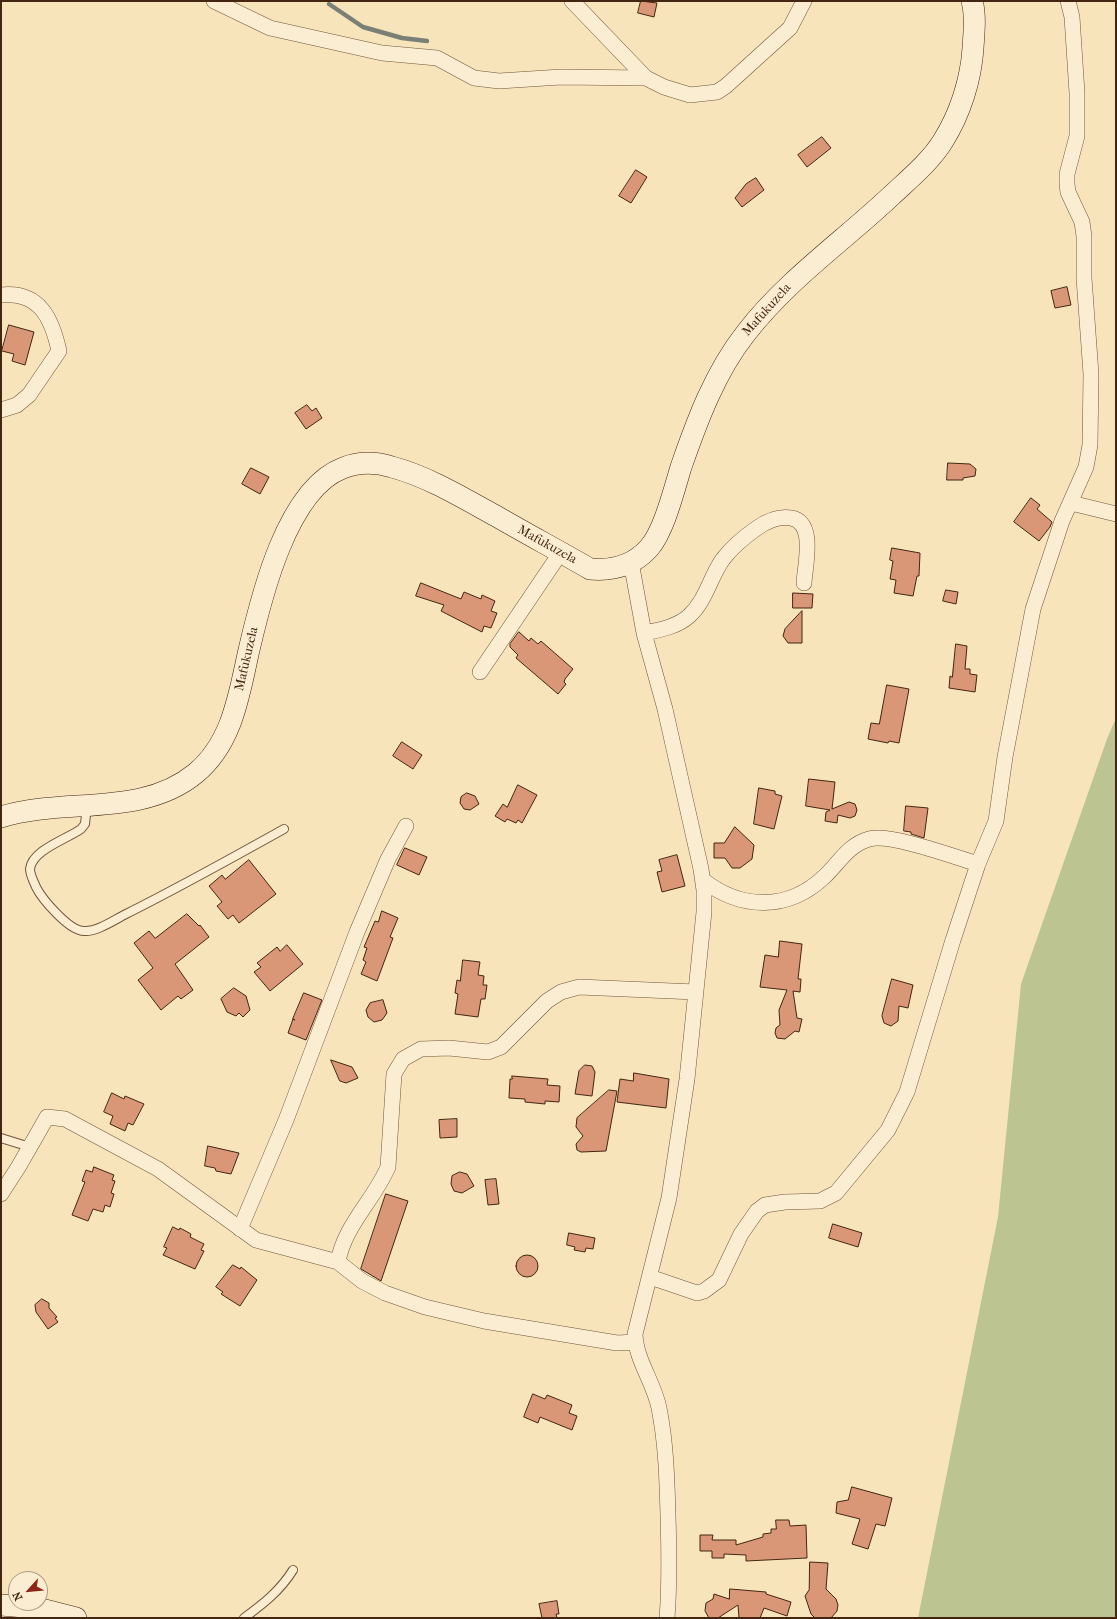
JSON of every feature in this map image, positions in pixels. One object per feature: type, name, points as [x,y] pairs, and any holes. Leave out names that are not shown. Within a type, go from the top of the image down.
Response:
[{"type":"main road","name":"Mafukuzela","points":[[1,817],[57,807],[124,802],[159,794],[195,774],[219,748],[234,713],[257,612],[287,530],[303,501],[321,482],[341,468],[370,464],[391,466],[423,478],[467,500],[590,569],[606,570],[624,566],[650,547],[660,529],[693,434],[714,386],[738,343],[792,281],[894,194],[925,164],[943,141],[957,114],[972,65],[974,14],[972,1]]},
{"type":"main road","points":[[1,1605],[37,1608],[76,1618]]},
{"type":"street","points":[[214,1],[270,28],[382,53],[437,58],[450,63],[474,78],[500,81],[561,77],[646,78]]},
{"type":"street","points":[[572,1],[646,78],[664,87],[690,95],[717,92],[768,50],[790,28],[804,1]]},
{"type":"street","points":[[650,1277],[697,1293],[711,1287],[719,1280],[741,1234],[757,1211],[765,1206],[785,1202],[820,1201],[836,1193],[888,1130],[907,1092],[953,940],[978,864],[996,821],[1005,757],[1033,609],[1062,521],[1086,467],[1090,445],[1092,415],[1091,374],[1084,278],[1084,236],[1082,222],[1068,192],[1067,184],[1067,174],[1077,136],[1077,100],[1072,17],[1068,1]]},
{"type":"street","points":[[1,295],[10,294],[28,298],[40,306],[56,335],[59,351],[29,395],[17,405],[1,410]]},
{"type":"street","points":[[1070,503],[1116,514]]},
{"type":"street","points":[[644,633],[662,629],[689,616],[704,595],[723,560],[741,538],[774,519],[783,516],[796,518],[804,527],[808,537],[804,583]]},
{"type":"street","points":[[480,672],[561,552]]},
{"type":"street","points":[[631,562],[644,633],[665,708],[703,880],[704,912],[687,1080],[669,1198],[635,1334],[640,1361],[659,1407],[664,1437],[667,1477],[670,1580],[667,1618]]},
{"type":"street","points":[[240,1229],[286,1120],[357,932],[388,859],[406,826]]},
{"type":"street","points":[[703,880],[730,897],[749,902],[774,902],[799,896],[824,877],[844,853],[859,843],[871,838],[897,840],[978,864]]},
{"type":"street","points":[[338,1262],[340,1251],[352,1227],[383,1178],[388,1167],[394,1074],[403,1059],[421,1049],[449,1048],[488,1052],[501,1047],[547,1001],[561,992],[579,987],[696,992]]},
{"type":"street","points":[[1,1194],[47,1117],[65,1119],[158,1169],[256,1240],[302,1251],[338,1262],[362,1281],[385,1293],[425,1307],[484,1321],[617,1343],[636,1342]]},
{"type":"lane","points":[[87,804],[85,824],[81,828],[44,850],[34,860],[30,871],[37,889],[53,908],[72,927],[83,932],[99,927],[183,886],[284,829]]},
{"type":"lane","points":[[1,1138],[30,1147]]},
{"type":"lane","points":[[244,1618],[274,1594],[285,1583],[293,1570]]},
{"type":"green space","points":[[1116,718],[1116,1618],[918,1618],[998,1217],[1021,984],[1107,739]]},
{"type":"building","points":[[641,1],[657,3],[654,17],[638,13]]},
{"type":"building","points":[[822,137],[831,148],[807,167],[798,155]]},
{"type":"building","points":[[636,170],[647,177],[631,203],[619,196]]},
{"type":"building","points":[[756,178],[764,190],[742,207],[735,198],[746,184]]},
{"type":"building","points":[[1067,287],[1071,305],[1055,308],[1051,291]]},
{"type":"building","points":[[9,325],[34,332],[25,365],[12,361],[14,354],[2,351]]},
{"type":"building","points":[[307,405],[312,411],[316,408],[322,418],[306,429],[295,413]]},
{"type":"building","points":[[948,463],[970,464],[976,469],[975,476],[963,478],[963,480],[947,480]]},
{"type":"building","points":[[251,468],[269,477],[260,494],[242,484]]},
{"type":"building","points":[[1031,498],[1040,505],[1037,509],[1052,522],[1039,541],[1014,522]]},
{"type":"building","points":[[892,548],[920,553],[919,576],[917,576],[913,596],[894,593],[896,580],[890,579],[893,561],[890,560]]},
{"type":"building","points":[[421,583],[461,599],[464,592],[481,599],[482,595],[495,601],[491,611],[497,613],[491,628],[484,626],[482,632],[441,611],[444,605],[416,596]]},
{"type":"building","points":[[946,590],[958,592],[956,604],[943,601]]},
{"type":"building","points":[[793,593],[813,594],[812,608],[793,608]]},
{"type":"building","points":[[802,611],[802,643],[788,643],[783,636],[785,629]]},
{"type":"building","points":[[519,632],[529,641],[531,638],[538,644],[541,641],[573,669],[565,679],[564,682],[566,684],[558,694],[516,658],[518,655],[510,647],[510,644]]},
{"type":"building","points":[[956,644],[967,646],[965,669],[970,669],[970,674],[977,675],[975,692],[949,688],[950,676],[952,677]]},
{"type":"building","points":[[887,685],[909,689],[899,743],[889,741],[888,743],[868,739],[871,723],[879,724]]},
{"type":"building","points":[[402,742],[422,755],[413,769],[393,756]]},
{"type":"building","points":[[809,779],[835,782],[832,809],[849,802],[855,804],[857,810],[855,816],[850,818],[838,815],[837,823],[825,821],[826,812],[830,810],[806,806]]},
{"type":"building","points":[[518,785],[537,795],[522,823],[518,820],[516,823],[507,819],[505,822],[495,816],[503,804],[507,807]]},
{"type":"building","points":[[759,788],[775,791],[775,794],[782,796],[774,829],[754,824]]},
{"type":"building","points":[[467,793],[475,796],[479,804],[470,810],[464,809],[460,803],[461,797]]},
{"type":"building","points":[[906,806],[928,808],[924,838],[911,834],[911,832],[904,831]]},
{"type":"building","points":[[735,827],[754,845],[752,859],[740,868],[732,868],[725,858],[714,858],[714,843],[724,843]]},
{"type":"building","points":[[405,848],[427,857],[419,875],[397,865]]},
{"type":"building","points":[[677,855],[685,886],[662,892],[657,872],[662,871],[659,860]]},
{"type":"building","points":[[249,860],[276,894],[239,923],[233,915],[228,919],[217,906],[222,902],[209,886],[222,875],[225,879]]},
{"type":"building","points":[[382,911],[398,918],[390,937],[393,938],[377,981],[361,974],[366,962],[363,960],[367,948],[364,947],[375,921],[378,922]]},
{"type":"building","points":[[187,914],[199,926],[200,925],[209,937],[175,964],[193,990],[181,999],[178,996],[161,1010],[138,980],[153,968],[134,943],[149,931],[155,938]]},
{"type":"building","points":[[780,941],[802,944],[798,979],[801,979],[800,992],[793,991],[797,1018],[802,1019],[799,1032],[795,1031],[785,1039],[777,1038],[775,1033],[776,1028],[780,1025],[779,1010],[787,990],[760,987],[765,955],[778,957]]},
{"type":"building","points":[[287,945],[303,964],[270,991],[254,972],[261,967],[257,963],[277,947],[280,951]]},
{"type":"building","points":[[463,960],[480,962],[478,975],[484,976],[483,985],[487,985],[485,999],[481,999],[478,1017],[455,1014],[458,994],[455,993],[457,980],[460,981]]},
{"type":"building","points":[[892,979],[913,985],[908,1008],[899,1006],[898,1021],[891,1026],[884,1023],[882,1016]]},
{"type":"building","points":[[234,988],[246,996],[250,1010],[243,1017],[239,1013],[236,1016],[227,1012],[221,999]]},
{"type":"building","points":[[304,993],[322,1000],[306,1040],[288,1033]]},
{"type":"building","points":[[383,1000],[387,1013],[382,1020],[374,1022],[368,1017],[366,1010],[370,1003]]},
{"type":"building","points":[[331,1060],[352,1067],[358,1078],[346,1083],[340,1081]]},
{"type":"building","points":[[585,1065],[592,1066],[595,1072],[592,1096],[575,1094],[579,1071]]},
{"type":"building","points":[[634,1073],[669,1079],[666,1108],[617,1102],[620,1079],[633,1081]]},
{"type":"building","points":[[512,1076],[548,1079],[547,1085],[560,1086],[559,1102],[545,1101],[545,1104],[525,1102],[525,1099],[509,1098],[510,1079],[512,1079]]},
{"type":"building","points":[[609,1090],[617,1091],[606,1151],[581,1152],[577,1150],[576,1144],[583,1136],[576,1127],[577,1118]]},
{"type":"building","points":[[112,1093],[124,1099],[125,1096],[144,1104],[133,1125],[128,1123],[125,1131],[110,1124],[113,1116],[104,1112]]},
{"type":"building","points":[[457,1119],[457,1137],[440,1138],[439,1120]]},
{"type":"building","points":[[208,1146],[239,1153],[231,1174],[216,1171],[215,1168],[205,1166]]},
{"type":"building","points":[[94,1167],[114,1175],[112,1180],[115,1181],[111,1193],[114,1194],[110,1207],[105,1205],[103,1212],[93,1209],[88,1221],[72,1215],[85,1182],[82,1181],[86,1170],[92,1172]]},
{"type":"building","points":[[460,1172],[467,1174],[474,1186],[462,1193],[454,1191],[451,1184],[452,1176]]},
{"type":"building","points":[[496,1179],[499,1204],[488,1205],[485,1180]]},
{"type":"building","points":[[386,1194],[408,1201],[381,1281],[361,1269]]},
{"type":"building","points":[[833,1224],[862,1233],[858,1247],[829,1238]]},
{"type":"building","points":[[173,1227],[179,1230],[180,1228],[191,1234],[190,1237],[204,1244],[201,1250],[204,1251],[195,1269],[163,1255],[167,1248],[164,1247]]},
{"type":"building","points":[[569,1233],[595,1238],[593,1249],[586,1248],[585,1252],[574,1250],[575,1247],[567,1245]]},
{"type":"building","points":[[523,1255],[531,1255],[538,1262],[538,1270],[531,1277],[523,1277],[516,1270],[516,1262]]},
{"type":"building","points":[[233,1265],[240,1269],[241,1267],[257,1280],[240,1306],[221,1294],[223,1292],[216,1287]]},
{"type":"building","points":[[42,1299],[49,1303],[49,1308],[57,1317],[55,1318],[58,1322],[48,1329],[36,1312],[35,1305]]},
{"type":"building","points":[[533,1394],[545,1399],[547,1395],[572,1405],[569,1413],[577,1416],[572,1430],[540,1417],[538,1423],[524,1417]]},
{"type":"building","points":[[852,1487],[892,1498],[885,1526],[876,1524],[868,1549],[852,1544],[860,1519],[836,1513],[837,1502],[848,1500]]},
{"type":"building","points":[[776,1520],[789,1520],[790,1526],[806,1525],[807,1558],[746,1561],[746,1555],[724,1554],[724,1558],[712,1558],[712,1551],[700,1551],[700,1535],[713,1535],[712,1540],[736,1540],[736,1545],[763,1537],[763,1534],[771,1533],[771,1529],[776,1529]]},
{"type":"building","points":[[810,1562],[828,1563],[826,1589],[836,1599],[838,1605],[837,1611],[831,1618],[815,1618],[811,1614],[805,1596],[809,1590]]},
{"type":"building","points":[[730,1589],[766,1592],[766,1594],[791,1602],[787,1616],[764,1608],[760,1618],[739,1618],[738,1605],[718,1618],[709,1618],[705,1611],[706,1603],[713,1599],[714,1594],[729,1599]]},
{"type":"building","points":[[557,1601],[559,1614],[556,1614],[557,1618],[542,1618],[539,1604]]},
{"type":"waterway","points":[[329,4],[363,27],[402,38],[427,41]]}]
